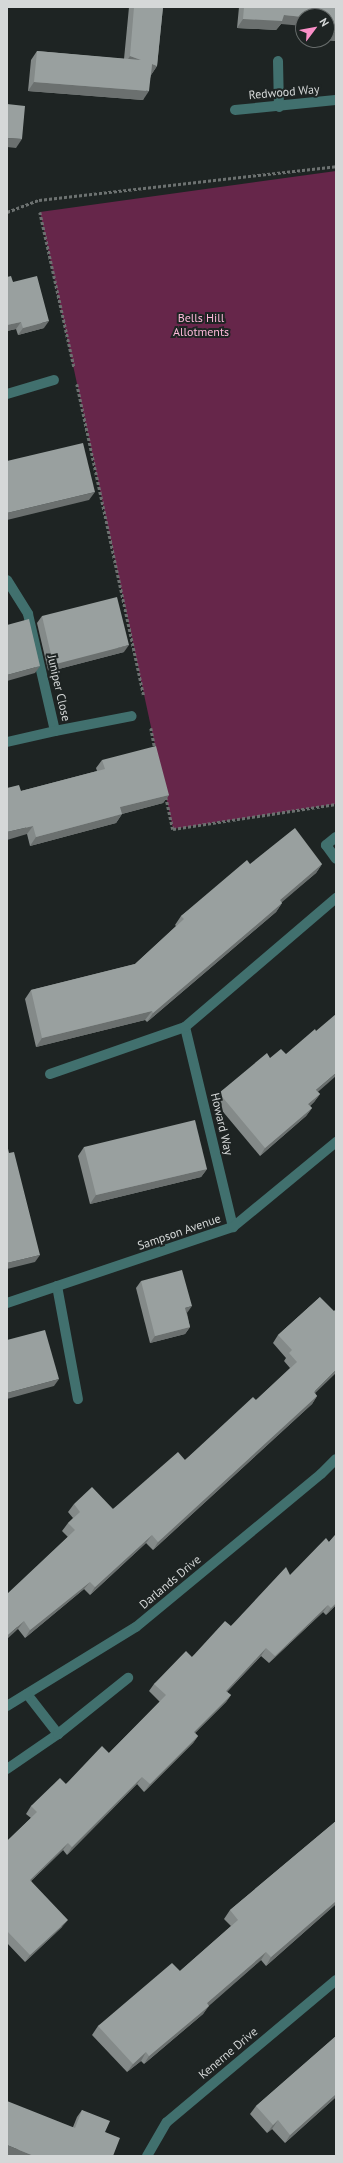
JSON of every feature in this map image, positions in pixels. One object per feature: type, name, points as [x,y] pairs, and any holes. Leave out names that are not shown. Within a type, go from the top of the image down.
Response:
[{"type":"street","points":[[278,61],[279,107]]},
{"type":"street","name":"Redwood Way","points":[[235,110],[279,107],[336,100]]},
{"type":"street","points":[[7,394],[54,380]]},
{"type":"street","name":"Juniper Close","points":[[7,580],[28,614],[55,731],[132,716]]},
{"type":"street","points":[[7,742],[55,731]]},
{"type":"street","points":[[336,837],[326,845],[336,859]]},
{"type":"street","points":[[50,1074],[185,1027],[336,898]]},
{"type":"street","name":"Howard Way","points":[[185,1027],[233,1227]]},
{"type":"street","name":"Sampson Avenue","points":[[7,1303],[233,1227],[336,1142]]},
{"type":"street","points":[[57,1286],[78,1400]]},
{"type":"street","name":"Darlands Drive","points":[[7,1706],[136,1627],[336,1459]]},
{"type":"street","points":[[7,1769],[58,1734],[128,1678]]},
{"type":"street","points":[[27,1694],[58,1734]]},
{"type":"street","name":"Kenerne Drive","points":[[147,2156],[167,2122],[336,1980]]},
{"type":"path","points":[[7,212],[39,200],[336,166]]},
{"type":"path","points":[[40,212],[146,704]]},
{"type":"path","points":[[149,719],[156,751]]},
{"type":"path","points":[[164,790],[173,829],[336,804]]},
{"type":"green space","name":"Bells Hill Allotments","points":[[336,171],[336,804],[173,829],[40,212]]},
{"type":"building","points":[[134,7],[163,7],[157,66],[152,64],[149,91],[34,82],[37,51],[141,60],[130,56]]},
{"type":"building","points":[[244,7],[336,7],[336,32],[335,8],[295,8],[295,16],[284,15],[282,21],[243,19]]},
{"type":"building","points":[[7,104],[25,106],[22,139],[7,138]]},
{"type":"building","points":[[11,276],[13,282],[37,276],[49,321],[23,328],[21,322],[7,325],[7,277]]},
{"type":"building","points":[[83,443],[95,492],[7,513],[7,461]]},
{"type":"building","points":[[117,597],[129,645],[56,664],[53,663],[42,616]]},
{"type":"building","points":[[29,619],[40,666],[7,675],[7,625]]},
{"type":"building","points":[[156,746],[169,795],[120,807],[122,814],[36,837],[33,826],[7,832],[7,788],[19,785],[21,791],[105,769],[102,760]]},
{"type":"building","points":[[295,828],[322,864],[280,900],[282,903],[153,1013],[152,1011],[42,1038],[31,990],[135,964],[184,919],[181,916],[247,860],[250,864]]},
{"type":"building","points":[[336,1014],[336,1073],[316,1090],[320,1094],[308,1104],[312,1108],[265,1148],[219,1093],[267,1053],[270,1058],[281,1049],[286,1054],[315,1029],[316,1031]]},
{"type":"building","points":[[195,1120],[207,1169],[96,1195],[84,1147]]},
{"type":"building","points":[[7,1144],[9,1153],[14,1152],[40,1255],[7,1263]]},
{"type":"building","points":[[182,1270],[192,1306],[185,1308],[190,1327],[155,1336],[141,1281]]},
{"type":"building","points":[[320,1297],[334,1311],[336,1309],[336,1370],[314,1392],[317,1396],[158,1542],[152,1535],[95,1587],[90,1582],[30,1630],[24,1621],[7,1636],[7,1594],[75,1530],[68,1523],[80,1512],[74,1504],[92,1487],[113,1509],[178,1452],[185,1460],[253,1397],[256,1400],[297,1362],[289,1353],[292,1350],[278,1335]]},
{"type":"building","points":[[45,1330],[59,1379],[7,1393],[7,1340]]},
{"type":"building","points":[[336,1534],[336,1603],[331,1608],[328,1605],[275,1656],[266,1648],[226,1691],[231,1695],[194,1732],[198,1736],[150,1784],[142,1777],[72,1847],[68,1843],[30,1880],[68,1920],[30,1955],[7,1931],[7,1841],[37,1812],[31,1806],[60,1778],[66,1784],[102,1746],[109,1753],[166,1695],[154,1684],[186,1651],[192,1657],[225,1621],[231,1626],[286,1567],[290,1575],[326,1538],[329,1542]]},
{"type":"building","points":[[336,1821],[336,1901],[271,1957],[266,1952],[207,2003],[209,2006],[149,2056],[146,2052],[133,2064],[98,2026],[172,1963],[180,1971],[238,1920],[230,1910]]},
{"type":"building","points":[[336,2036],[336,2094],[290,2135],[278,2120],[273,2125],[256,2106]]},
{"type":"building","points":[[7,2101],[75,2128],[82,2110],[110,2121],[105,2132],[120,2138],[113,2156],[34,2156],[7,2145]]}]
